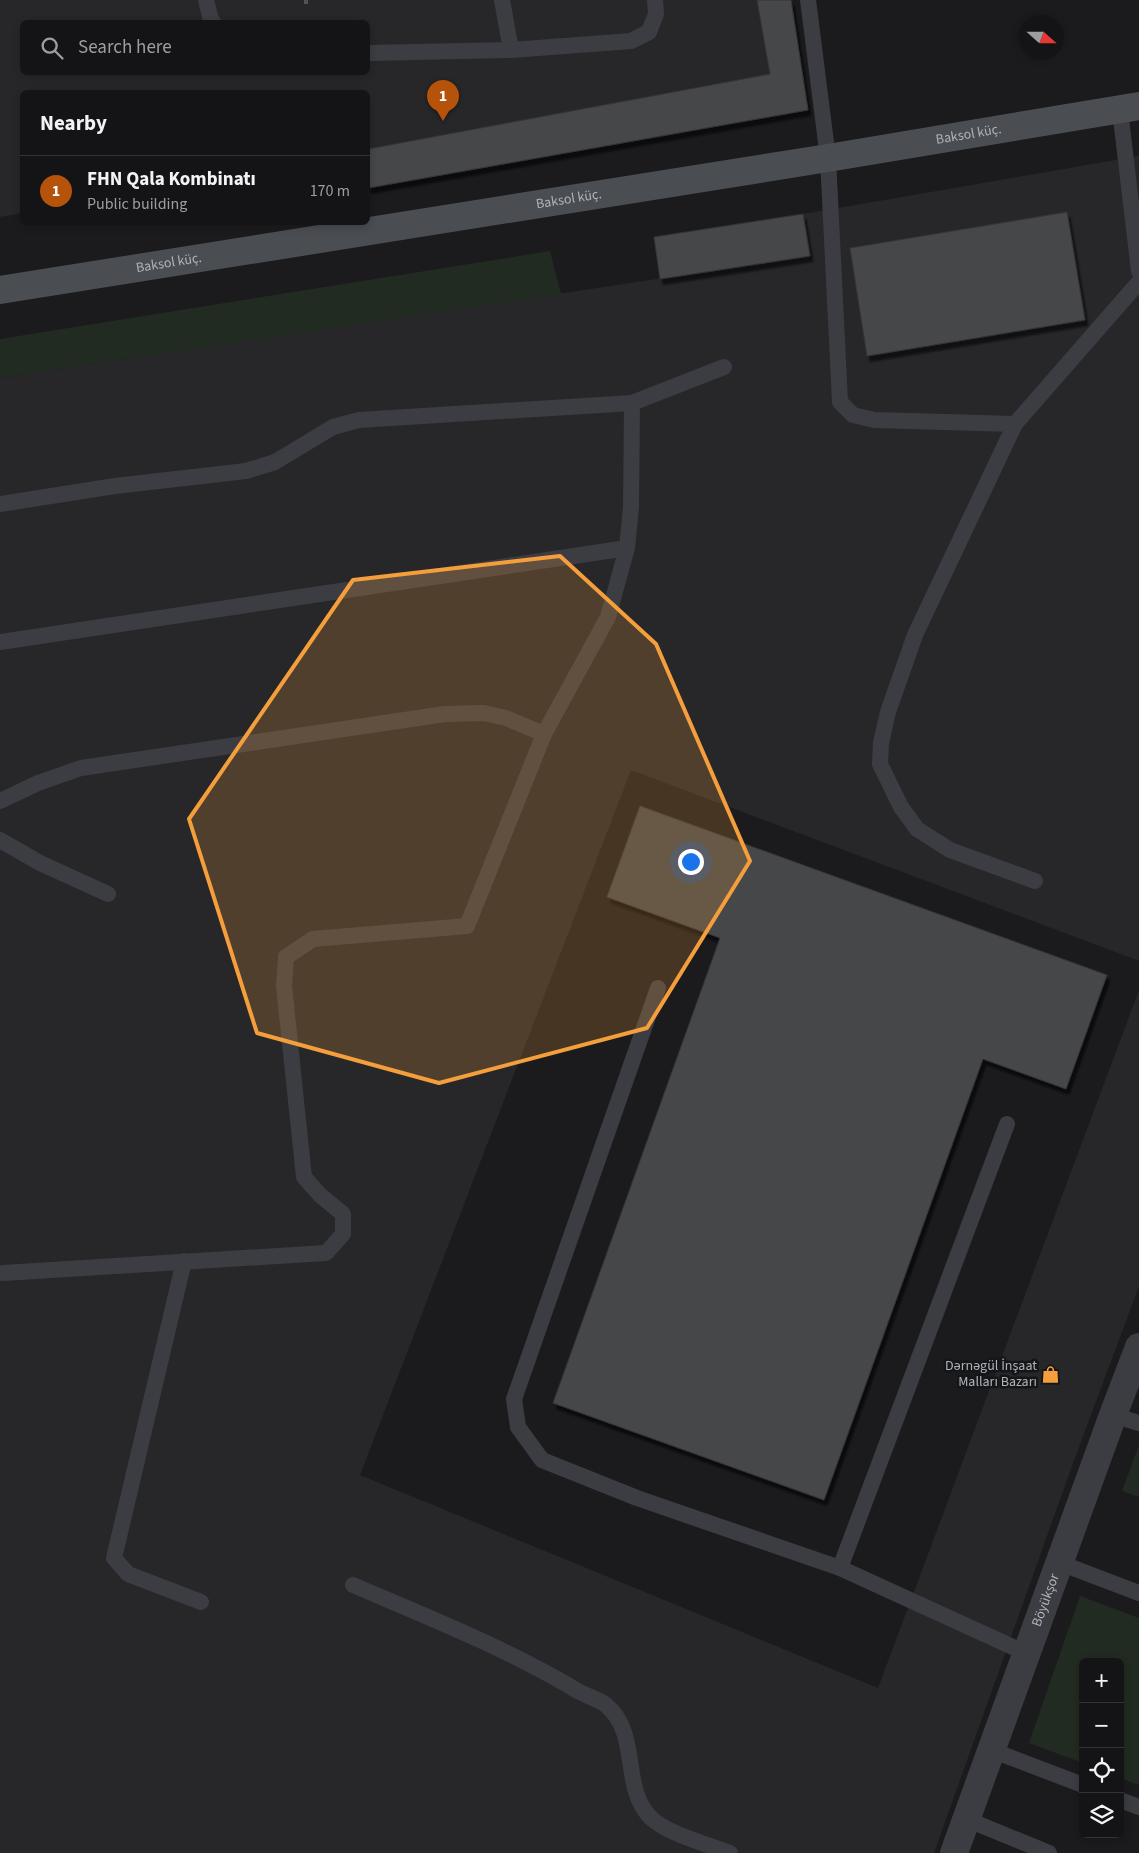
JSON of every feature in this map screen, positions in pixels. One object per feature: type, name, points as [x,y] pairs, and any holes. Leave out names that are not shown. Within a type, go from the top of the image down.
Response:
[{"type":"main road","name":"Baksol küç.","points":[[0,290],[1129,108]]},
{"type":"street","name":"Böyükşor","points":[[954,1853],[1139,1348]]},
{"type":"lane","points":[[206,0],[211,20]]},
{"type":"lane","points":[[502,0],[511,50]]},
{"type":"lane","points":[[370,52],[511,50],[631,41],[649,32],[656,14],[654,0]]},
{"type":"lane","points":[[808,0],[828,158],[840,402],[853,415],[874,420],[1015,424]]},
{"type":"lane","points":[[1129,108],[1139,271]]},
{"type":"lane","points":[[1035,881],[950,850],[917,829],[901,807],[880,764],[880,743],[888,712],[915,635],[1015,424],[1139,282]]},
{"type":"lane","points":[[0,504],[115,486],[246,471],[275,462],[333,427],[359,420],[632,402],[724,367]]},
{"type":"lane","points":[[3,1273],[326,1253],[343,1234],[343,1214],[320,1195],[304,1177],[284,986],[286,957],[313,939],[467,926],[544,734],[608,617],[627,548],[631,507],[632,402]]},
{"type":"lane","points":[[0,642],[627,548]]},
{"type":"lane","points":[[0,801],[38,782],[81,768],[445,714],[484,713],[506,718],[544,734]]},
{"type":"lane","points":[[0,840],[40,863],[108,894]]},
{"type":"lane","points":[[658,988],[514,1399],[518,1427],[542,1460],[637,1498],[840,1568],[1026,1653]]},
{"type":"lane","points":[[840,1568],[1007,1124]]},
{"type":"lane","points":[[184,1262],[114,1558],[128,1574],[201,1602]]},
{"type":"lane","points":[[1113,1415],[1139,1424]]},
{"type":"lane","points":[[1060,1563],[1139,1593]]},
{"type":"lane","points":[[353,1585],[525,1661],[585,1695],[604,1703],[618,1716],[626,1733],[628,1754],[638,1798],[650,1817],[664,1828],[730,1853]]},
{"type":"lane","points":[[991,1750],[1079,1783]]},
{"type":"lane","points":[[1124,1801],[1139,1807]]},
{"type":"lane","points":[[966,1820],[1049,1853]]},
{"type":"highlighted area","points":[[560,556],[656,644],[750,861],[647,1028],[439,1083],[257,1033],[189,819],[353,580]]},
{"type":"shaded area","points":[[0,0],[757,0],[770,74],[370,149],[370,90],[20,90],[20,213],[0,217]]},
{"type":"shaded area","points":[[1139,156],[1139,961],[631,770],[360,1475],[878,1688],[1139,990],[1139,1286],[1072,1466],[934,1853],[0,1853],[0,378],[809,256],[803,214]]},
{"type":"shaded area","points":[[550,251],[561,294],[0,378],[0,339]]},
{"type":"shaded area","points":[[1139,1445],[1139,1497],[1122,1491]]},
{"type":"shaded area","points":[[1080,1596],[1139,1618],[1139,1785],[1124,1779],[1124,1658],[1079,1658],[1079,1762],[1029,1743]]},
{"type":"building","points":[[757,0],[791,0],[808,110],[370,188],[370,149],[770,74]]},
{"type":"building","points":[[1067,212],[1085,320],[867,356],[850,248]]},
{"type":"building","points":[[803,214],[810,256],[660,279],[654,237]]},
{"type":"building","points":[[640,806],[1107,975],[1066,1089],[983,1059],[824,1500],[553,1403],[720,938],[607,897]]},
{"type":"place","name":"FHN Qala Kombinatı","points":[[443,121]]},
{"type":"place","name":"Dərnəgül İnşaat Malları Bazarı","points":[[1051,1374]]}]
